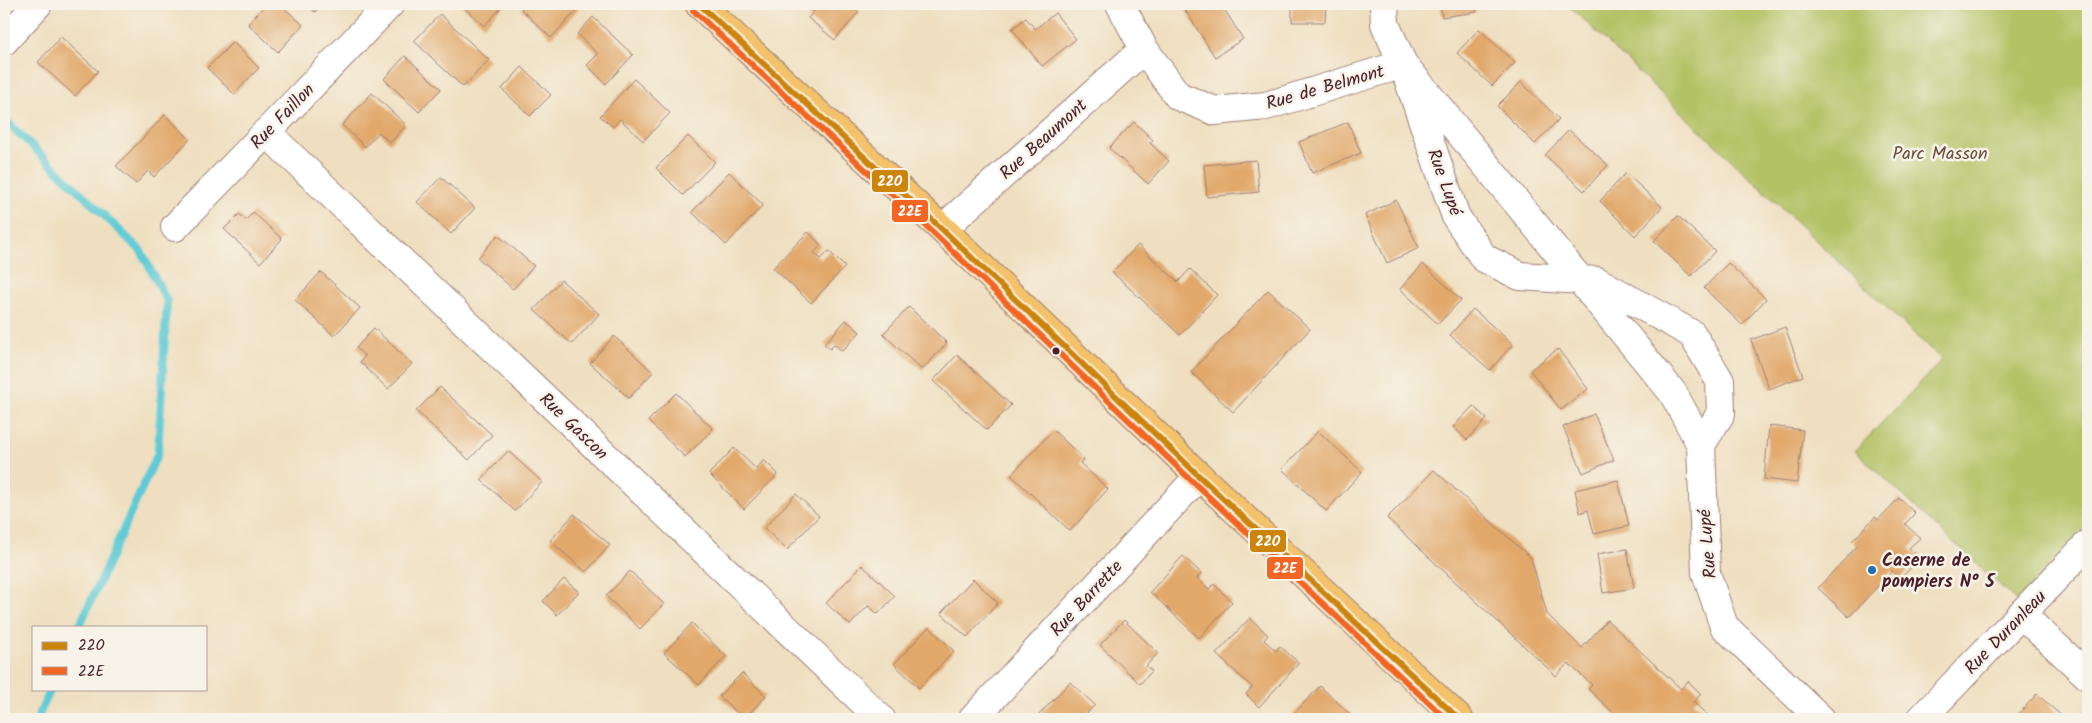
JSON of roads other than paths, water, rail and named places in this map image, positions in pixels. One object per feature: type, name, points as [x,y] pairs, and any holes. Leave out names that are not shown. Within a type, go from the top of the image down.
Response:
[{"type":"main road","points":[[698,4],[942,229],[1199,476],[1459,719]]},
{"type":"street","points":[[4,41],[38,4]]},
{"type":"street","name":"Rue Faillon","points":[[175,227],[390,4]]},
{"type":"street","name":"Rue de Belmont","points":[[1120,4],[1144,49],[1178,96],[1216,111],[1266,106],[1403,64]]},
{"type":"street","name":"Rue Lupé","points":[[1384,4],[1385,24],[1403,64],[1456,217],[1484,258],[1520,276],[1597,281],[1692,334],[1720,381],[1721,412],[1701,445]]},
{"type":"street","name":"Rue Beaumont","points":[[942,229],[1144,49]]},
{"type":"street","name":"Rue Lupé","points":[[1403,64],[1673,393],[1701,445],[1706,573],[1724,626],[1821,719]]},
{"type":"street","name":"Rue Gascon","points":[[266,132],[881,719]]},
{"type":"street","name":"Rue Barrette","points":[[973,719],[1199,476]]},
{"type":"street","name":"Rue Duranleau","points":[[1921,719],[2088,544]]},
{"type":"street","points":[[2021,614],[2088,676]]},
{"type":"waterway","points":[[4,119],[141,251],[167,301],[158,453],[79,626]]},
{"type":"waterway","points":[[37,719],[51,690]]},
{"type":"place","name":"Caserne de pompiers N° 5","points":[[1872,570]]},
{"type":"park label","name":"Parc Masson","points":[[1940,153]]}]
